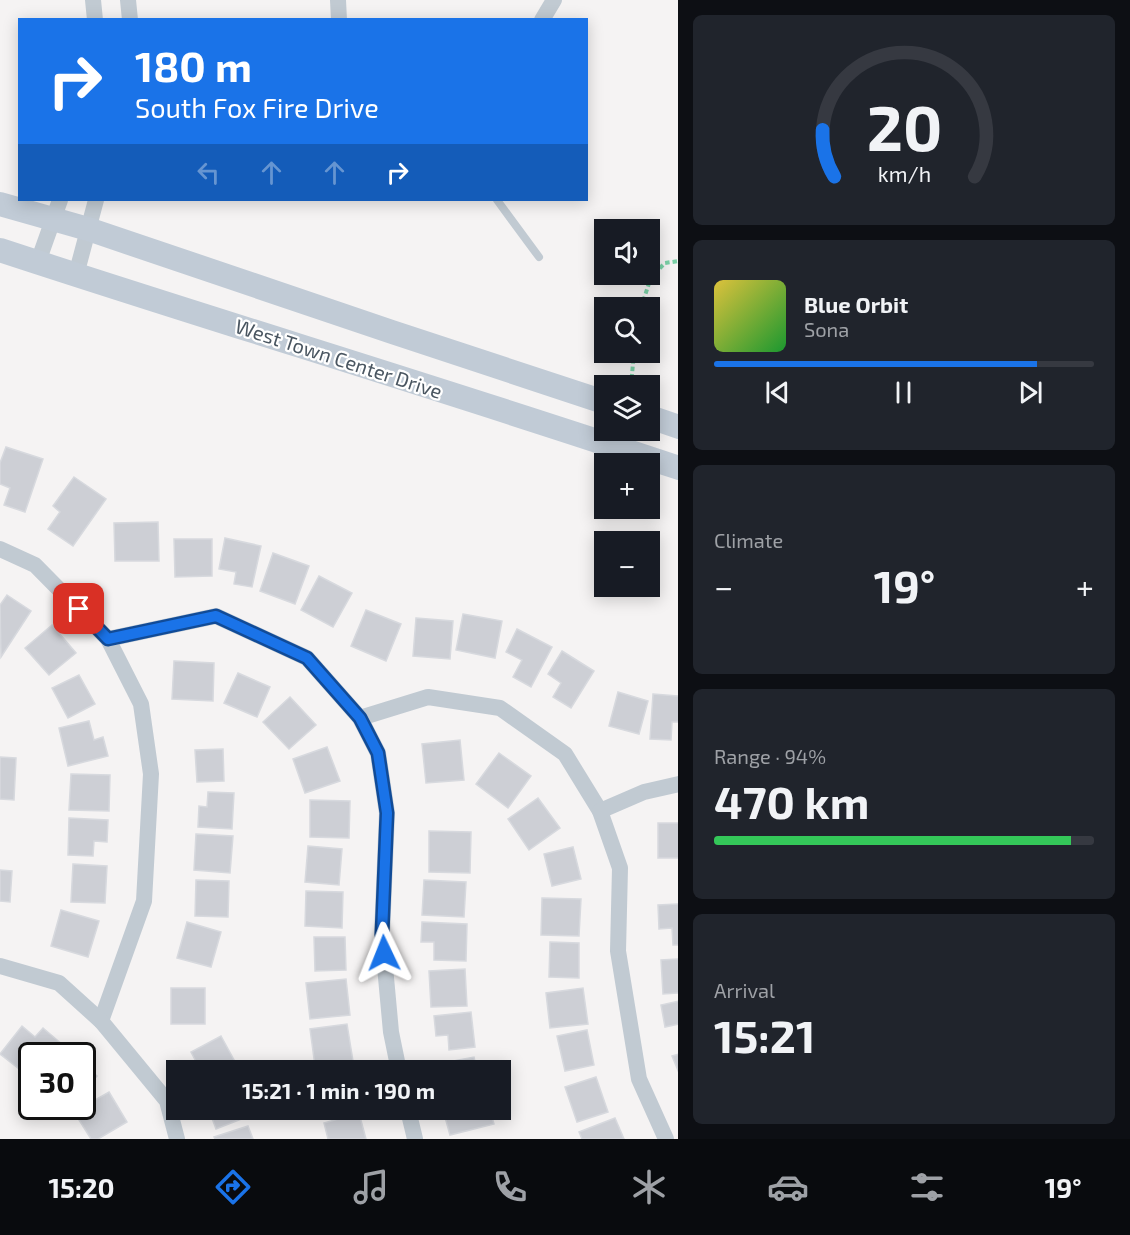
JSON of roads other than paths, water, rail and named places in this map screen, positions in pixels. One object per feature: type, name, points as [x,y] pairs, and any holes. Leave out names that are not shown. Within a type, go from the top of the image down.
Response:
[{"type":"street","points":[[93,0],[95,18]]},
{"type":"street","points":[[128,0],[130,18]]},
{"type":"street","points":[[338,0],[339,18]]},
{"type":"street","points":[[543,18],[554,0]]},
{"type":"street","points":[[75,275],[96,201]]},
{"type":"street","name":"West Town Center Drive","points":[[0,204],[57,209],[88,229],[594,399]]},
{"type":"street","points":[[39,262],[57,209]]},
{"type":"street","name":"West Town Center Drive","points":[[0,250],[371,367],[678,468]]},
{"type":"street","points":[[660,421],[678,427]]},
{"type":"street","points":[[0,549],[35,565],[108,639],[141,704],[152,774],[144,901],[101,1021]]},
{"type":"street","points":[[108,639],[216,616],[307,658],[360,718],[378,753],[387,813],[382,934],[390,1032],[396,1060]]},
{"type":"street","points":[[360,718],[428,697],[500,708],[565,754],[600,812],[620,868],[618,951],[639,1079],[666,1139]]},
{"type":"street","points":[[600,812],[644,792],[678,784]]},
{"type":"street","points":[[0,966],[59,982],[101,1021],[167,1101],[177,1139]]},
{"type":"street","points":[[410,1120],[415,1139]]},
{"type":"lane","points":[[498,201],[539,257]]}]
